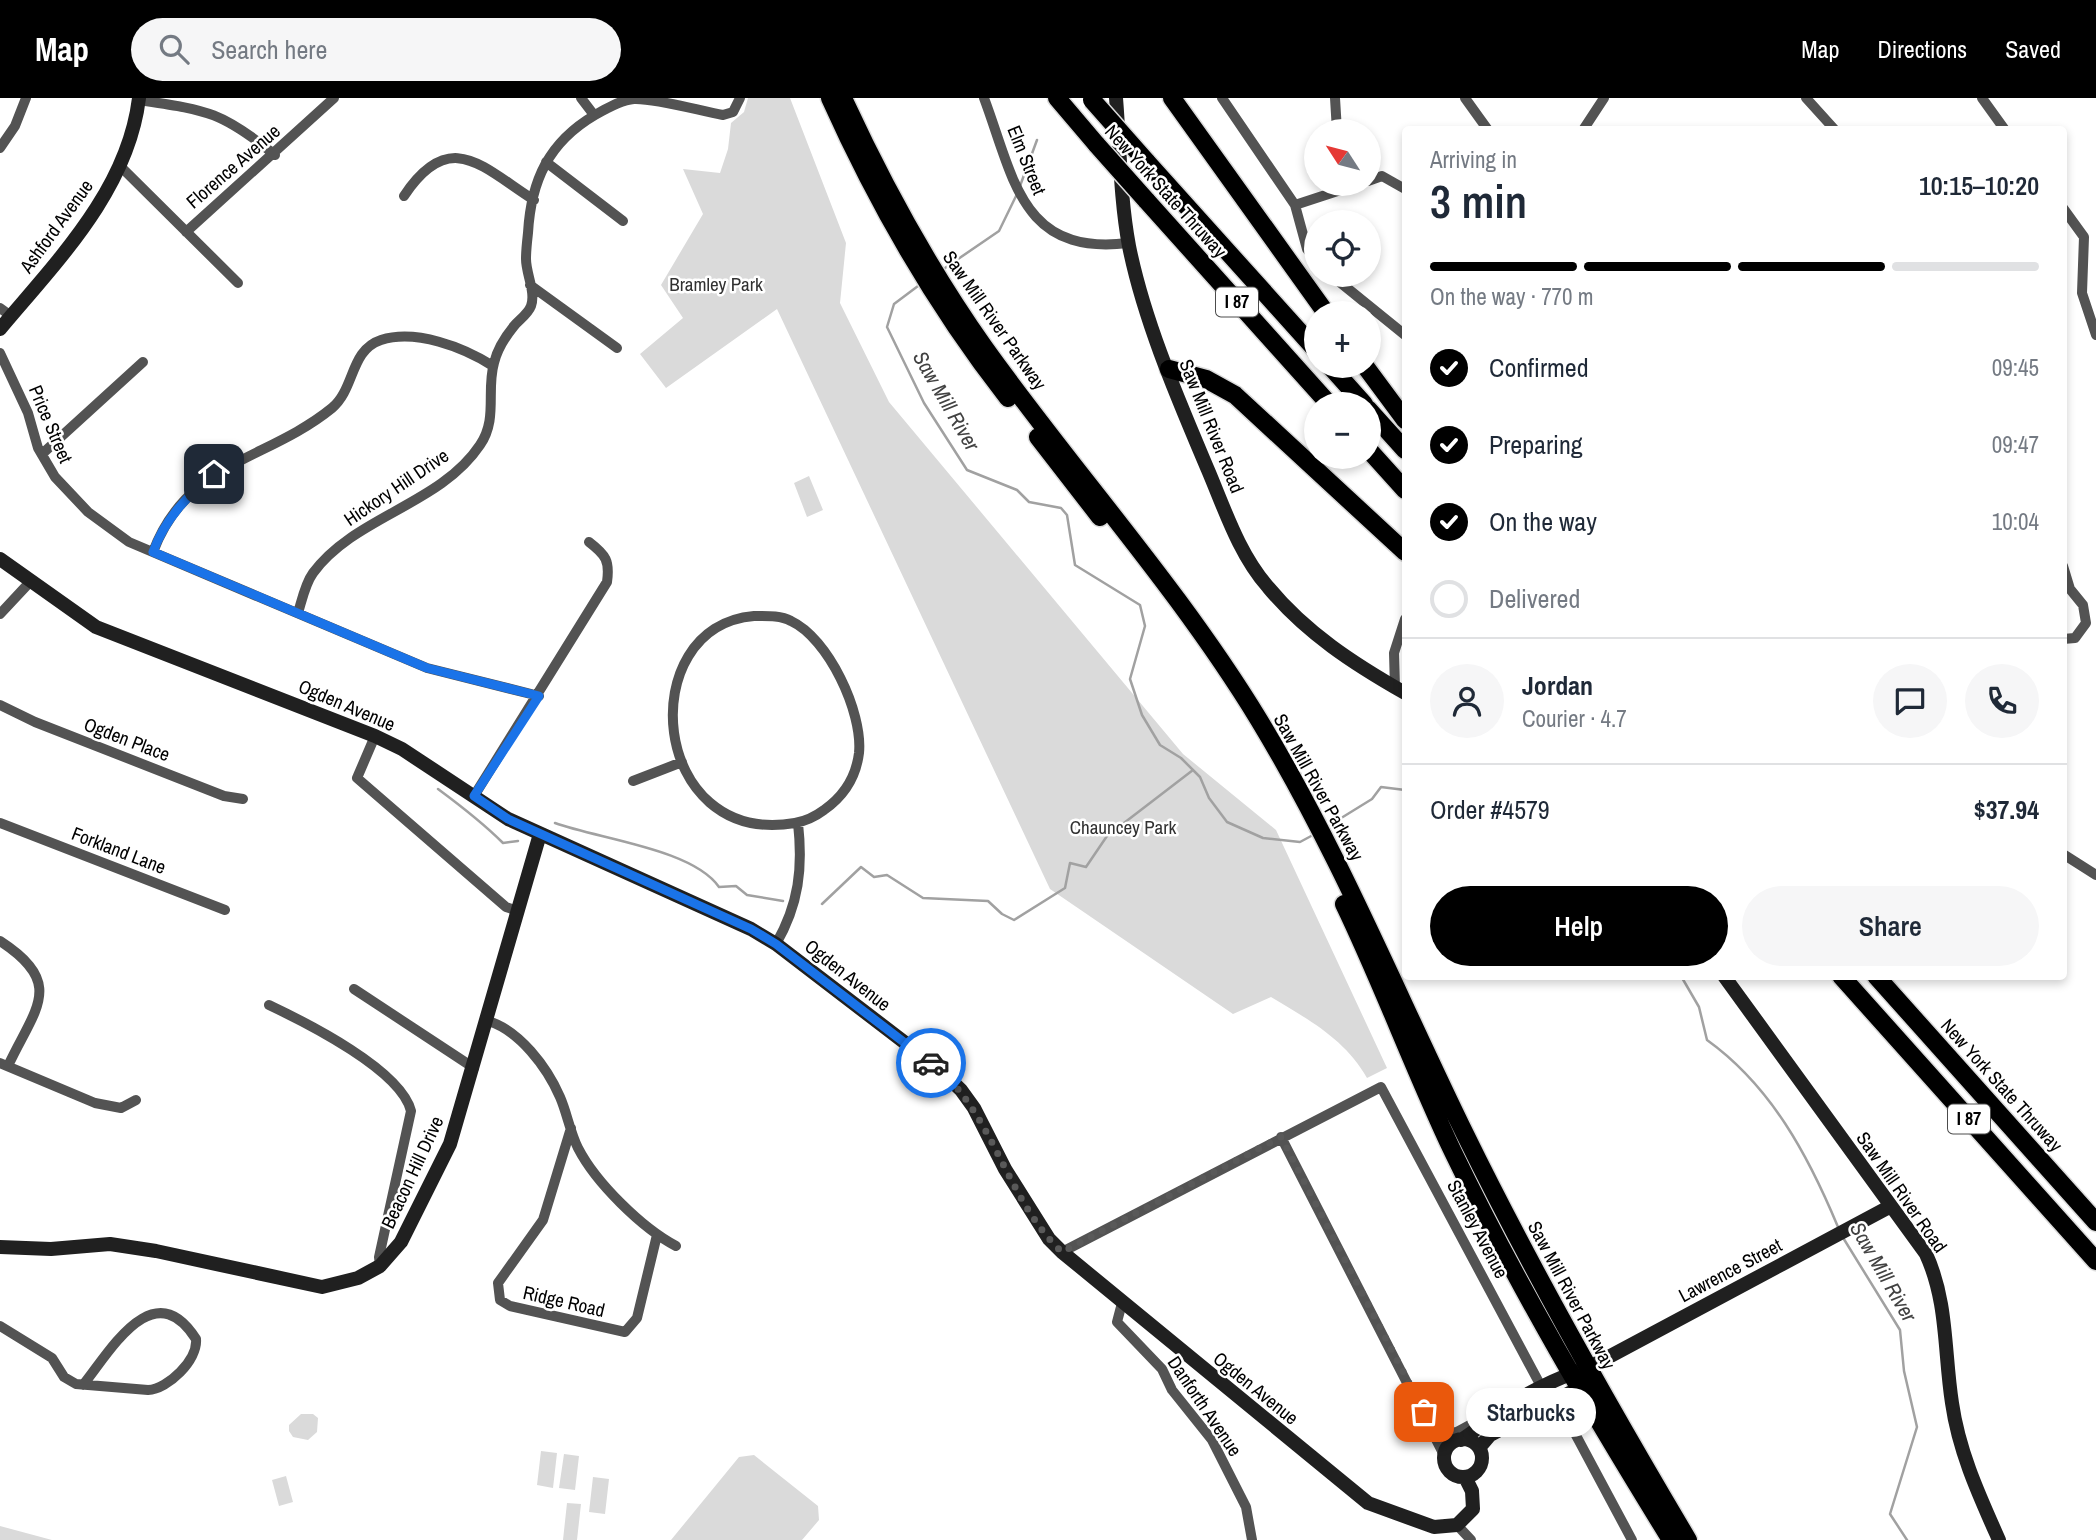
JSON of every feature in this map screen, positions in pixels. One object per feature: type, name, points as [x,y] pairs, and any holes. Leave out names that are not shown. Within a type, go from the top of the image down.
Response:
[{"type":"highway","name":"Saw Mill River Parkway","points":[[830,98],[883,205],[938,290],[987,350],[1200,630],[1255,714],[1322,846],[1454,1154],[1671,1540]]},
{"type":"highway","name":"Saw Mill River Parkway","points":[[843,98],[922,263]]},
{"type":"highway","points":[[853,98],[882,177]]},
{"type":"highway","name":"New York State Thruway","points":[[1057,98],[1318,392]]},
{"type":"highway","points":[[1171,98],[1316,301]]},
{"type":"highway","name":"New York State Thruway","points":[[1091,99],[1304,337]]},
{"type":"highway","points":[[1169,369],[1206,379],[1235,395],[1402,549]]},
{"type":"highway","points":[[1341,378],[1353,392]]},
{"type":"highway","points":[[1374,378],[1402,415]]},
{"type":"highway","points":[[1381,423],[1402,447]]},
{"type":"highway","points":[[1381,463],[1402,487]]},
{"type":"highway","name":"I 87","points":[[1846,980],[2096,1261]]},
{"type":"highway","name":"New York State Thruway","points":[[1881,980],[2096,1222]]},
{"type":"highway","name":"Saw Mill River Parkway","points":[[1579,1376],[1688,1540]]},
{"type":"street","points":[[0,148],[15,126],[26,98]]},
{"type":"street","name":"Florence Avenue","points":[[186,232],[275,155],[334,98]]},
{"type":"street","points":[[581,98],[594,116]]},
{"type":"street","name":"Elm Street","points":[[984,98],[1028,208],[1050,229],[1076,243],[1102,246],[1128,243]]},
{"type":"street","name":"Saw Mill River Road","points":[[1116,98],[1128,243],[1143,301],[1225,512],[1253,569],[1286,607],[1318,637],[1400,690]]},
{"type":"street","points":[[1222,98],[1295,205],[1304,238]]},
{"type":"street","points":[[1335,98],[1336,119]]},
{"type":"street","points":[[1465,98],[1485,126]]},
{"type":"street","points":[[1586,126],[1604,98]]},
{"type":"street","points":[[1806,98],[1831,126]]},
{"type":"street","points":[[1982,98],[2003,126]]},
{"type":"street","points":[[139,99],[198,109],[222,117],[275,155]]},
{"type":"street","name":"Ashford Avenue","points":[[0,329],[5,312],[104,197],[120,166],[136,124],[139,99]]},
{"type":"street","name":"Hickory Hill Drive","points":[[298,613],[311,576],[325,559],[341,545],[423,495],[459,467],[481,445],[490,426],[493,366],[498,350],[512,328],[530,308],[526,261],[528,222],[546,162],[556,144],[612,105],[635,99],[723,115],[733,112],[740,99]]},
{"type":"street","points":[[404,195],[416,177],[445,157],[467,157],[534,200]]},
{"type":"street","points":[[546,162],[623,221]]},
{"type":"street","points":[[120,166],[238,284]]},
{"type":"street","points":[[1381,176],[1402,187]]},
{"type":"street","points":[[1295,205],[1322,196]]},
{"type":"street","points":[[2067,214],[2084,237],[2082,293],[2096,335]]},
{"type":"street","points":[[530,285],[617,348]]},
{"type":"street","points":[[1346,287],[1402,333]]},
{"type":"street","points":[[153,552],[160,533],[186,497],[214,474],[280,440],[334,407],[349,385],[353,369],[364,350],[380,341],[406,337],[435,341],[493,366]]},
{"type":"street","name":"Price Street","points":[[0,353],[28,413],[42,454],[55,477],[88,512],[129,542],[427,668],[539,696]]},
{"type":"street","points":[[42,454],[142,362]]},
{"type":"street","points":[[474,796],[539,696],[607,582],[609,564],[603,552],[589,542]]},
{"type":"street","name":"Ogden Avenue","points":[[0,559],[29,583],[96,627],[375,736],[402,749],[508,819],[682,896],[776,944],[938,1068],[961,1090],[1049,1240],[1062,1252],[1368,1503],[1434,1527],[1457,1525]]},
{"type":"street","points":[[0,614],[29,583]]},
{"type":"street","points":[[2067,591],[2083,605],[2086,623],[2075,638],[2067,639]]},
{"type":"street","points":[[754,616],[791,620],[814,637],[828,656],[854,718],[859,748],[854,774],[841,796],[817,815],[797,823],[758,824],[732,817],[699,791],[682,762],[674,737],[673,702],[679,676],[693,653],[710,634],[735,619],[754,616]]},
{"type":"street","points":[[1400,690],[1394,653],[1402,629]]},
{"type":"street","name":"Ogden Place","points":[[0,705],[24,718],[212,791],[243,799]]},
{"type":"street","points":[[375,736],[357,778],[506,907],[518,911]]},
{"type":"street","points":[[633,782],[682,762]]},
{"type":"street","name":"Forkland Lane","points":[[0,823],[225,910]]},
{"type":"street","points":[[776,944],[797,900],[802,853],[797,823]]},
{"type":"street","name":"Beacon Hill Drive","points":[[0,1247],[51,1249],[110,1244],[156,1251],[322,1287],[358,1278],[380,1266],[401,1242],[450,1144],[488,1021],[540,834]]},
{"type":"street","points":[[2067,857],[2096,875]]},
{"type":"street","points":[[0,941],[32,967],[40,981],[39,999],[4,1065],[95,1103],[121,1108],[136,1100]]},
{"type":"street","name":"Saw Mill River Road","points":[[1727,980],[1926,1254],[1942,1300],[1952,1402],[1961,1447],[1999,1540]]},
{"type":"street","points":[[354,989],[474,1068]]},
{"type":"street","points":[[269,1005],[312,1026],[350,1050],[396,1083],[407,1097],[411,1111],[379,1257],[380,1266]]},
{"type":"street","points":[[488,1021],[503,1026],[531,1053],[559,1095],[578,1148],[598,1178],[657,1235],[676,1246]]},
{"type":"street","name":"Stanley Avenue","points":[[1281,1137],[1381,1087],[1542,1388]]},
{"type":"street","name":"Ridge Road","points":[[571,1128],[543,1220],[498,1283],[500,1300],[510,1306],[625,1332],[637,1318],[657,1235]]},
{"type":"street","points":[[1062,1252],[1281,1137],[1428,1419],[1449,1471],[1465,1477],[1472,1491],[1473,1509],[1457,1525],[1471,1540]]},
{"type":"street","name":"Lawrence Street","points":[[1479,1448],[1490,1435],[1579,1376],[1891,1206]]},
{"type":"street","name":"Danforth Avenue","points":[[1122,1303],[1116,1322],[1162,1369],[1172,1390],[1212,1440],[1246,1507],[1252,1540]]},
{"type":"street","points":[[0,1326],[52,1358],[64,1377],[83,1385],[158,1390],[183,1369],[195,1350],[196,1339],[175,1316],[163,1312],[148,1315],[131,1327],[83,1385]]},
{"type":"street","name":"Lawrence Street","points":[[1456,1437],[1474,1433],[1497,1413],[1542,1388],[1579,1376]]},
{"type":"street","points":[[1428,1419],[1456,1437],[1473,1442],[1479,1448],[1480,1466],[1465,1477]]},
{"type":"street","points":[[1571,1426],[1632,1540]]},
{"type":"street","points":[[1444,1455],[1456,1437]]},
{"type":"green space","name":"Chauncey Park","points":[[748,98],[790,98],[846,243],[840,303],[889,402],[1183,754],[1276,830],[1387,1068],[1367,1078],[1337,1041],[1271,997],[1233,1014],[1050,889],[777,309],[666,388],[640,354],[683,318],[661,285],[703,214],[683,169],[720,173],[728,149],[731,123],[744,112]]},
{"type":"green space","points":[[809,476],[823,510],[807,517],[794,483]]},
{"type":"green space","points":[[301,1414],[313,1414],[318,1418],[317,1432],[308,1440],[293,1437],[289,1431],[289,1425]]},
{"type":"green space","points":[[541,1451],[557,1453],[553,1488],[537,1485]]},
{"type":"green space","points":[[564,1454],[579,1456],[575,1490],[559,1488]]},
{"type":"green space","points":[[754,1455],[818,1506],[819,1520],[802,1540],[671,1540],[739,1457]]},
{"type":"green space","points":[[286,1476],[293,1502],[279,1506],[272,1480]]},
{"type":"green space","points":[[593,1477],[609,1479],[605,1514],[589,1512]]},
{"type":"green space","points":[[567,1503],[581,1504],[577,1540],[563,1540]]},
{"type":"green space","points":[[0,1526],[52,1540],[0,1540]]},
{"type":"waterway","name":"Saw Mill River","points":[[1020,186],[1037,140]]},
{"type":"waterway","name":"Saw Mill River","points":[[942,270],[999,231],[1018,192]]},
{"type":"waterway","name":"Saw Mill River","points":[[922,283],[894,304],[887,327],[924,403],[967,470],[1017,490],[1029,502],[1061,508],[1067,515],[1075,565],[1140,605],[1145,626],[1130,679],[1142,715],[1160,745],[1181,758],[1200,777],[1209,798],[1227,822],[1263,838],[1300,842],[1313,835]]},
{"type":"waterway","points":[[822,904],[861,867],[874,877],[887,875],[923,898],[988,901],[1002,914],[1014,920],[1065,888],[1070,863],[1086,867],[1107,836],[1193,770]]},
{"type":"waterway","name":"Saw Mill River","points":[[1325,828],[1372,799],[1381,787],[1402,790]]},
{"type":"waterway","points":[[438,789],[503,843],[518,841]]},
{"type":"waterway","points":[[555,823],[667,854],[689,863],[719,887],[736,886],[747,895],[783,901]]},
{"type":"waterway","name":"Saw Mill River","points":[[1683,980],[1699,1007],[1707,1040],[1730,1058],[1769,1100],[1800,1148],[1838,1227]]},
{"type":"waterway","name":"Saw Mill River","points":[[1842,1236],[1900,1330],[1904,1371],[1917,1427],[1890,1514],[1907,1540]]},
{"type":"way so far","points":[[931,1063],[961,1090],[974,1108],[1005,1169],[1049,1240],[1062,1252],[1281,1137],[1424,1412]]},
{"type":"place","name":"Starbucks","points":[[1424,1412]]},
{"type":"route","points":[[214,474],[186,497],[160,533],[153,552],[427,668],[539,696],[474,796],[508,819],[751,929],[776,944],[931,1063]]},
{"type":"park label","name":"Bramley Park","points":[[716,284]]}]
